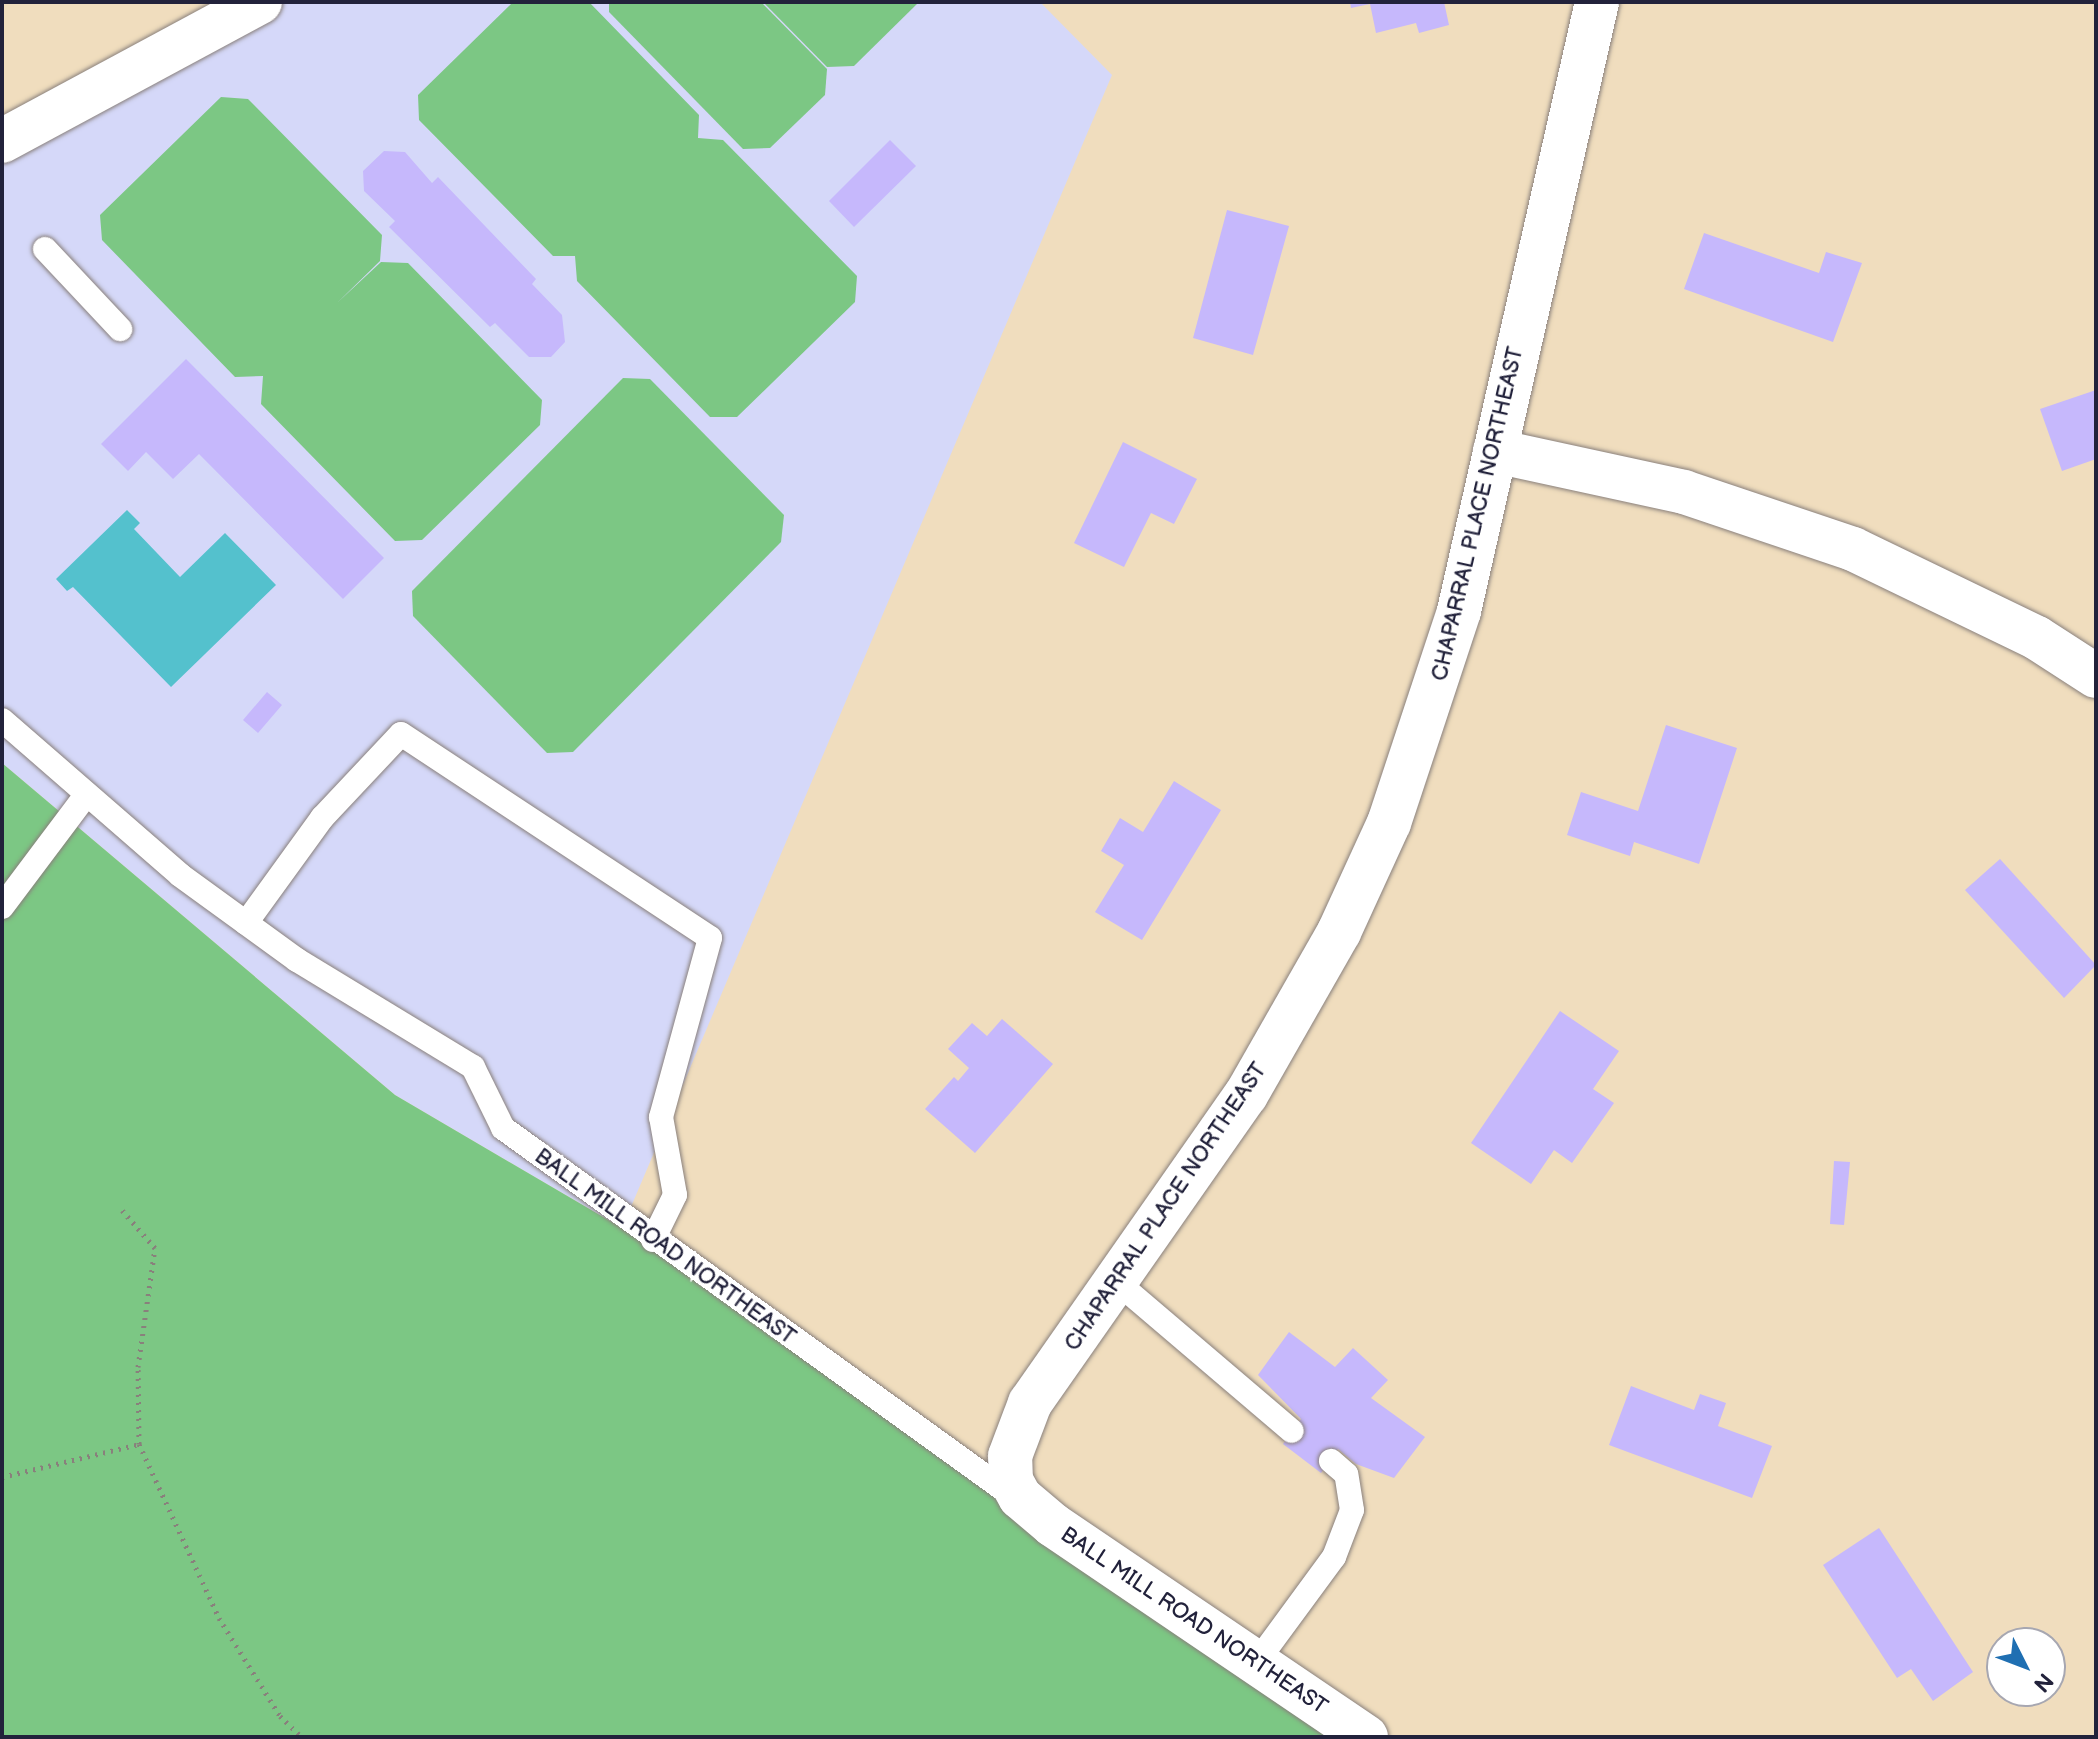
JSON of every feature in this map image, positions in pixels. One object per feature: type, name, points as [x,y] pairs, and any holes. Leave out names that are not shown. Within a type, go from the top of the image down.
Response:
[{"type":"street","points":[[2,141],[260,2]]},
{"type":"street","name":"CHAPARRAL PLACE NORTHEAST","points":[[1053,1525],[1020,1497],[1011,1481],[1014,1437],[1030,1403],[1118,1283],[1246,1095],[1339,932],[1377,850],[1434,696],[1495,451],[1597,2]]},
{"type":"street","points":[[1495,451],[1684,492],[1853,549],[2037,638],[2096,676]]},
{"type":"street","name":"BALL MILL ROAD NORTHEAST","points":[[1053,1525],[1366,1737]]},
{"type":"lane","points":[[45,249],[120,329]]},
{"type":"lane","name":"BALL MILL ROAD NORTHEAST","points":[[2,720],[86,795],[246,923],[473,1067],[503,1128],[653,1240],[1053,1525]]},
{"type":"lane","points":[[246,923],[322,818],[401,734],[710,938],[661,1117],[675,1195],[653,1240]]},
{"type":"lane","points":[[2,907],[86,795]]},
{"type":"lane","points":[[1118,1283],[1292,1431]]},
{"type":"lane","points":[[1256,1663],[1319,1584],[1352,1510],[1346,1474],[1331,1461]]},
{"type":"path","points":[[122,1210],[155,1248],[138,1367],[139,1444],[219,1618],[280,1716],[302,1737]]},
{"type":"path","points":[[2,1477],[139,1444]]},
{"type":"shaded area","points":[[263,2],[1040,2],[1112,75],[622,1228],[395,1095],[2,763],[2,158]]},
{"type":"green space","points":[[513,2],[589,2],[699,115],[698,138],[723,140],[857,276],[855,302],[737,417],[710,417],[577,281],[575,256],[553,256],[419,120],[418,95]]},
{"type":"green space","points":[[609,2],[761,2],[827,69],[825,95],[770,148],[743,149],[609,12]]},
{"type":"green space","points":[[763,2],[919,2],[854,66],[827,67]]},
{"type":"green space","points":[[221,97],[248,99],[382,235],[380,261],[337,303],[381,262],[408,263],[542,400],[540,425],[422,540],[395,541],[261,404],[263,376],[235,377],[102,240],[100,215]]},
{"type":"green space","points":[[623,378],[650,379],[784,515],[781,542],[573,752],[547,753],[413,616],[412,591]]},
{"type":"green space","points":[[2,763],[395,1095],[622,1228],[1342,1737],[2,1737]]},
{"type":"water","points":[[127,510],[140,523],[134,529],[180,577],[225,533],[276,585],[171,687],[73,587],[67,591],[56,579]]},
{"type":"building","points":[[1350,2],[1444,2],[1449,25],[1419,33],[1416,23],[1376,33],[1370,4],[1351,8]]},
{"type":"building","points":[[890,140],[916,166],[854,227],[829,201]]},
{"type":"building","points":[[384,151],[405,152],[432,183],[438,177],[536,279],[532,284],[562,315],[565,342],[551,357],[529,357],[495,323],[490,327],[389,227],[395,221],[364,191],[363,171]]},
{"type":"building","points":[[1227,210],[1289,226],[1253,355],[1193,338]]},
{"type":"building","points":[[1704,233],[1819,273],[1826,252],[1862,263],[1833,342],[1684,289]]},
{"type":"building","points":[[186,359],[384,558],[343,599],[199,454],[173,479],[146,452],[128,471],[101,444]]},
{"type":"building","points":[[2096,390],[2096,459],[2062,471],[2040,409]]},
{"type":"building","points":[[1123,442],[1197,479],[1174,524],[1151,513],[1124,567],[1074,543]]},
{"type":"building","points":[[267,692],[282,705],[258,733],[243,720]]},
{"type":"building","points":[[1666,725],[1737,748],[1699,864],[1634,842],[1630,856],[1567,835],[1581,792],[1638,811]]},
{"type":"building","points":[[1174,781],[1221,810],[1142,940],[1095,912],[1124,865],[1101,851],[1120,818],[1143,832]]},
{"type":"building","points":[[2000,859],[2096,965],[2064,998],[1965,890]]},
{"type":"building","points":[[1560,1011],[1619,1051],[1593,1089],[1614,1103],[1572,1163],[1554,1150],[1531,1184],[1471,1143]]},
{"type":"building","points":[[1002,1019],[1053,1064],[975,1153],[925,1109],[954,1077],[958,1081],[969,1068],[948,1049],[972,1023],[987,1036]]},
{"type":"building","points":[[1834,1161],[1850,1162],[1844,1225],[1830,1224]]},
{"type":"building","points":[[1289,1332],[1335,1367],[1353,1348],[1388,1380],[1371,1398],[1425,1437],[1394,1478],[1356,1464],[1338,1449],[1321,1473],[1283,1444],[1301,1419],[1258,1375]]},
{"type":"building","points":[[1631,1386],[1694,1410],[1700,1394],[1726,1403],[1718,1426],[1772,1446],[1752,1498],[1609,1445]]},
{"type":"building","points":[[1879,1528],[1973,1672],[1933,1701],[1911,1669],[1897,1678],[1823,1565]]}]
